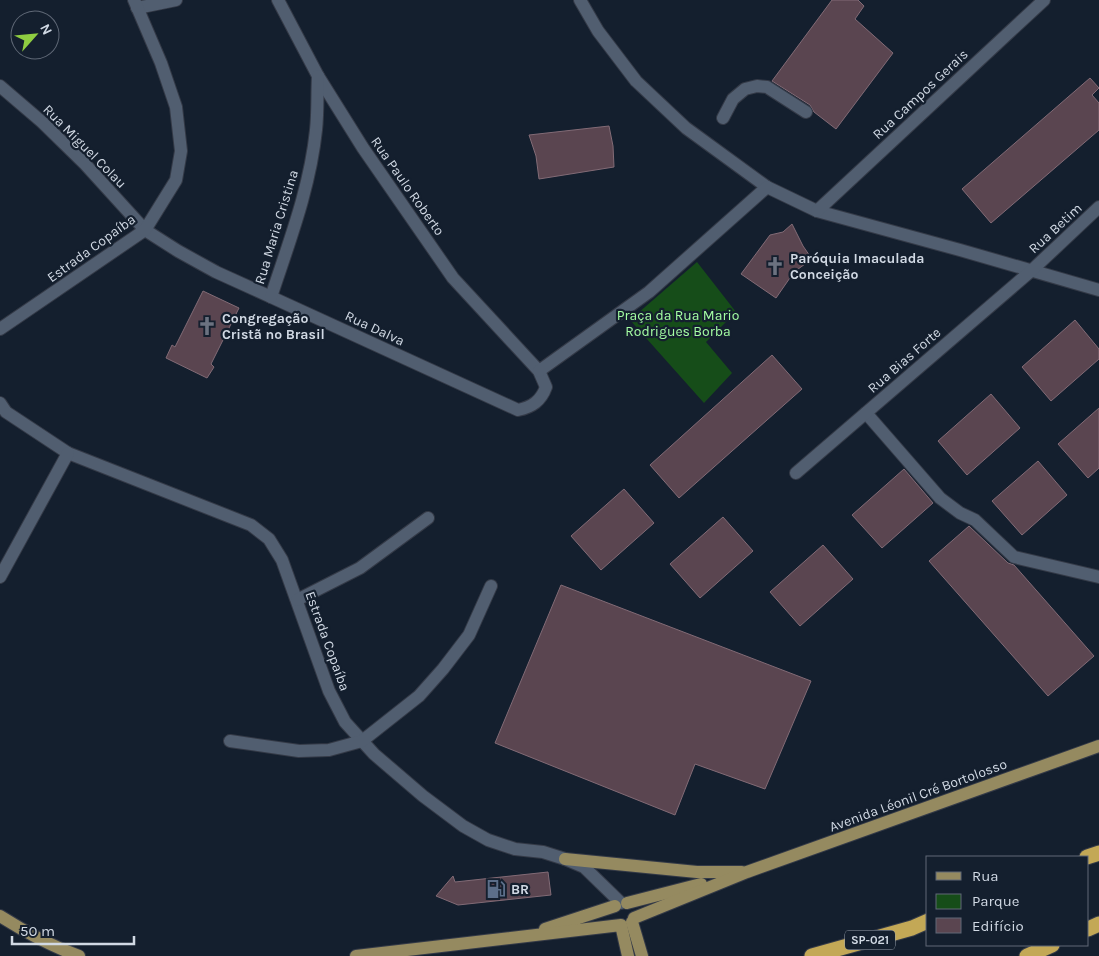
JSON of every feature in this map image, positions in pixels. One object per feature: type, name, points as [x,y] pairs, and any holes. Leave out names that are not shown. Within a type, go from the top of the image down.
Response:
[{"type":"highway","name":"SP-021","points":[[812,956],[926,923]]},
{"type":"highway","points":[[1027,956],[1050,946]]},
{"type":"main road","name":"Avenida Léonil Cré Bortolosso","points":[[519,938],[629,922],[747,872],[1099,746]]},
{"type":"main road","points":[[565,859],[697,872],[747,872]]},
{"type":"main road","name":"Avenida Léonil Cré Bortolosso","points":[[519,938],[621,904],[747,872]]},
{"type":"main road","points":[[628,956],[629,922],[634,909],[621,904],[612,912],[613,919],[629,922]]},
{"type":"main road","points":[[0,916],[36,938],[79,956]]},
{"type":"main road","points":[[629,922],[642,956]]},
{"type":"main road","points":[[356,956],[468,942],[519,938]]},
{"type":"street","points":[[135,4],[176,0]]},
{"type":"street","name":"Rua Paulo Roberto","points":[[278,0],[318,76],[363,148],[453,278],[539,371]]},
{"type":"street","points":[[580,0],[598,31],[636,81],[686,128],[766,187],[817,211],[1099,290]]},
{"type":"street","name":"Rua Campos Gerais","points":[[817,211],[1044,0]]},
{"type":"street","name":"Estrada Copaíba","points":[[0,329],[145,230],[176,180],[181,151],[176,107],[161,63],[135,4]]},
{"type":"street","name":"Rua Maria Cristina","points":[[270,297],[299,212],[311,163],[316,129],[318,76]]},
{"type":"street","name":"Rua Miguel Colau","points":[[0,86],[42,122],[85,164],[145,230]]},
{"type":"street","points":[[723,118],[733,99],[745,89],[757,86],[767,87],[806,112]]},
{"type":"street","points":[[539,371],[649,292],[766,187]]},
{"type":"street","name":"Rua Betim","points":[[1030,271],[1099,208]]},
{"type":"street","name":"Rua Dalva","points":[[145,230],[216,272],[518,410],[530,408],[544,394],[546,387],[539,371]]},
{"type":"street","name":"Rua Bias Forte","points":[[796,473],[1030,271]]},
{"type":"street","name":"Estrada Copaíba","points":[[0,403],[6,412],[68,453],[251,525],[269,539],[282,560],[329,692],[345,722],[374,754],[423,796],[463,826],[488,840],[515,849],[543,852],[584,867],[621,904]]},
{"type":"street","points":[[866,413],[940,498],[960,513],[976,520],[1014,557],[1099,578]]},
{"type":"street","points":[[2,571],[68,453]]},
{"type":"street","points":[[297,600],[360,568],[428,518]]},
{"type":"street","points":[[230,741],[299,751],[329,750],[362,741],[419,696],[444,669],[469,635],[491,586]]},
{"type":"green space","name":"Praça da Rua Mario Rodrigues Borba","points":[[697,262],[736,312],[706,342],[732,373],[704,403],[630,320]]},
{"type":"building","points":[[832,0],[858,0],[864,6],[855,19],[893,53],[836,129],[814,112],[810,105],[772,81]]},
{"type":"building","points":[[1090,78],[1099,88],[1092,95],[1099,103],[1099,130],[991,223],[962,189]]},
{"type":"building","points":[[609,126],[613,146],[614,167],[539,179],[536,156],[529,135]]},
{"type":"building","name":"Paróquia Imaculada Conceição","points":[[792,224],[812,259],[794,272],[776,298],[741,274],[770,235],[783,232]]},
{"type":"building","name":"Congregação Cristã no Brasil","points":[[203,291],[239,308],[211,364],[214,367],[207,378],[166,358],[172,345],[175,347]]},
{"type":"building","points":[[1075,320],[1099,349],[1099,359],[1051,401],[1022,367]]},
{"type":"building","points":[[772,355],[802,389],[679,498],[650,465]]},
{"type":"building","points":[[991,394],[1020,428],[967,475],[938,441]]},
{"type":"building","points":[[1099,408],[1099,468],[1088,478],[1058,444]]},
{"type":"building","points":[[1038,461],[1067,495],[1022,535],[992,501]]},
{"type":"building","points":[[904,469],[933,503],[882,548],[852,515]]},
{"type":"building","points":[[624,489],[654,523],[601,570],[571,536]]},
{"type":"building","points":[[723,517],[753,551],[700,598],[670,564]]},
{"type":"building","points":[[969,526],[1008,563],[1014,565],[1094,656],[1048,696],[929,561]]},
{"type":"building","points":[[823,545],[853,579],[800,626],[770,592]]},
{"type":"building","points":[[561,585],[811,681],[765,789],[695,764],[675,815],[495,743]]},
{"type":"building","name":"BR","points":[[548,872],[551,895],[458,905],[436,896],[453,876],[455,882]]},
{"type":"place","name":"Paróquia Imaculada Conceição","points":[[775,266]]},
{"type":"place","name":"Congregação Cristã no Brasil","points":[[207,326]]},
{"type":"place","name":"BR","points":[[496,889]]}]
